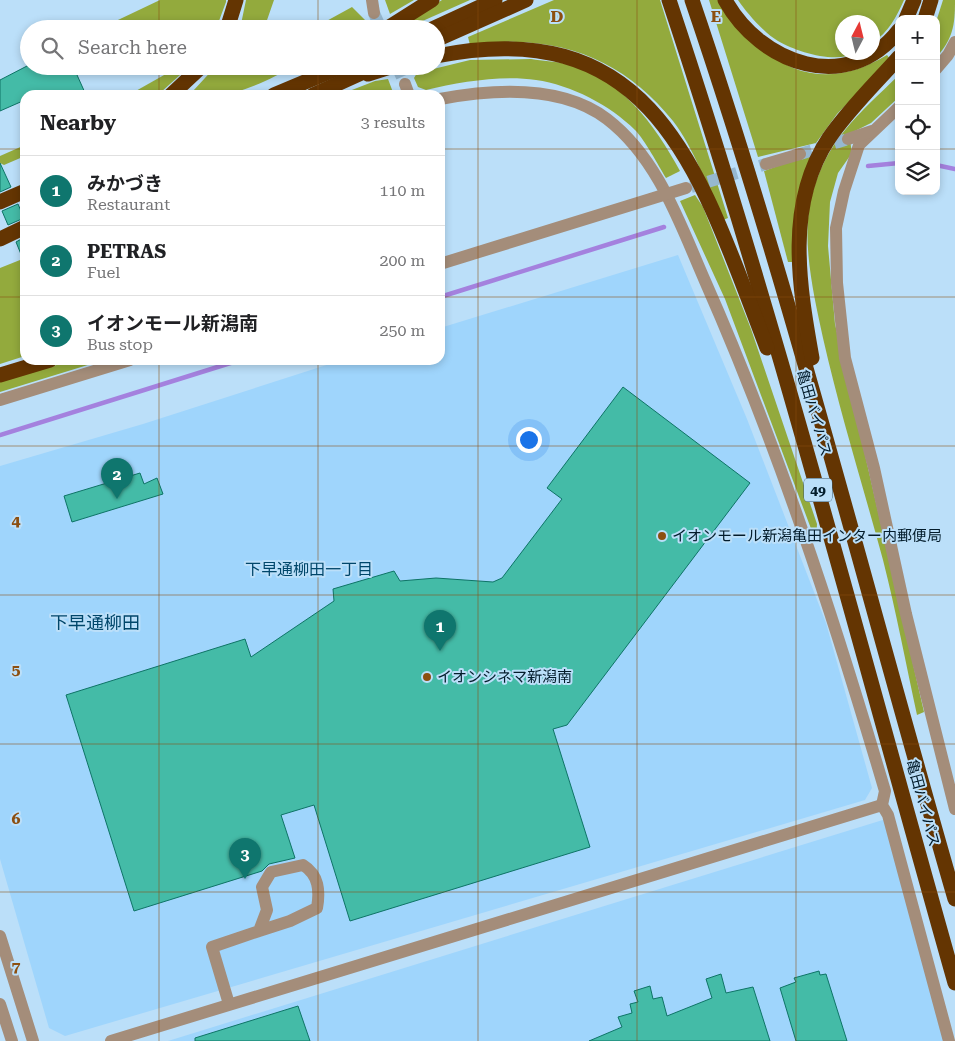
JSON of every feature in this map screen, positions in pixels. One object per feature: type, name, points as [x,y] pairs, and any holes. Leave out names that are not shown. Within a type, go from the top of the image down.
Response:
[{"type":"highway","points":[[230,20],[236,0]]},
{"type":"highway","points":[[400,20],[432,0]]},
{"type":"highway","points":[[445,23],[495,0]]},
{"type":"highway","points":[[445,36],[526,0]]},
{"type":"highway","name":"亀田バイパス","points":[[669,0],[703,103],[808,454],[955,983]]},
{"type":"highway","name":"亀田バイパス","points":[[692,0],[724,95],[794,323],[955,899]]},
{"type":"highway","points":[[725,0],[737,19],[764,45],[780,55],[813,66],[829,67],[859,61],[884,46],[895,34]]},
{"type":"highway","points":[[908,15],[914,0]]},
{"type":"highway","points":[[926,15],[931,0]]},
{"type":"highway","points":[[445,55],[492,48],[516,49],[578,60],[615,79],[648,106],[676,141],[707,201],[808,454]]},
{"type":"highway","points":[[891,667],[883,622],[813,360],[800,282],[798,251],[803,204],[817,160],[842,120],[896,60]]},
{"type":"highway","points":[[176,90],[192,75]]},
{"type":"highway","points":[[284,90],[309,75]]},
{"type":"highway","points":[[286,90],[322,75]]},
{"type":"highway","points":[[324,90],[357,75]]},
{"type":"highway","points":[[328,88],[366,75]]},
{"type":"highway","points":[[0,202],[20,193]]},
{"type":"highway","points":[[0,239],[20,230]]},
{"type":"highway","points":[[0,375],[33,365]]},
{"type":"street","points":[[372,0],[374,13]]},
{"type":"street","points":[[940,65],[955,42]]},
{"type":"street","points":[[445,98],[498,92],[529,92],[557,97],[582,105],[606,117],[627,136],[645,159],[667,194],[728,333],[811,552],[839,637],[885,791],[882,805],[888,815],[949,1041]]},
{"type":"street","points":[[895,111],[859,145],[844,191],[836,228],[837,284],[845,358],[874,468],[906,614],[955,809]]},
{"type":"street","points":[[848,139],[874,130]]},
{"type":"street","points":[[766,164],[800,154]]},
{"type":"street","points":[[445,262],[686,188]]},
{"type":"street","points":[[0,400],[114,365]]},
{"type":"street","points":[[111,1041],[882,805]]},
{"type":"street","points":[[229,1004],[212,947],[290,921],[317,908],[320,892],[311,870],[303,866],[271,872],[262,887],[267,910],[259,931]]},
{"type":"street","points":[[0,936],[33,1041]]},
{"type":"street","points":[[0,1004],[12,1041]]},
{"type":"shaded area","points":[[678,255],[747,419],[826,623],[872,788],[865,800],[65,1036],[49,1028],[0,859],[0,466],[143,424],[326,365],[445,365],[445,326]]},
{"type":"shaded area","points":[[886,819],[946,1041],[168,1041]]},
{"type":"green space","points":[[160,0],[226,0],[219,20],[118,20]]},
{"type":"green space","points":[[246,0],[274,0],[267,20],[242,20]]},
{"type":"green space","points":[[385,0],[414,0],[390,14]]},
{"type":"green space","points":[[442,0],[470,0],[425,20],[411,20]]},
{"type":"green space","points":[[554,0],[660,0],[728,218],[723,220],[688,144],[673,121],[657,103],[623,74],[584,54],[562,48],[510,42],[470,45],[468,37]]},
{"type":"green space","points":[[709,0],[721,0],[744,34],[775,58],[791,67],[806,72],[838,74],[870,64],[887,55],[890,59],[837,114],[816,143],[758,157]]},
{"type":"green space","points":[[738,0],[904,0],[888,29],[880,36],[880,15],[835,15],[835,57],[806,53],[778,41],[767,33]]},
{"type":"green space","points":[[943,0],[955,0],[952,31],[940,52],[940,15],[938,15]]},
{"type":"green space","points":[[352,7],[365,20],[328,20]]},
{"type":"green space","points":[[531,59],[562,63],[585,70],[603,79],[619,91],[647,120],[680,171],[666,178],[643,140],[625,121],[602,105],[563,86],[536,80],[509,78],[453,84],[426,90],[418,87],[414,78],[416,75],[445,75],[445,66],[470,60]]},
{"type":"green space","points":[[164,75],[180,75],[163,90],[138,90]]},
{"type":"green space","points":[[208,75],[278,75],[242,90],[194,90]]},
{"type":"green space","points":[[388,79],[392,90],[352,90],[375,81]]},
{"type":"green space","points":[[895,79],[895,101],[871,123],[849,134],[852,153],[838,173],[830,202],[828,246],[835,324],[924,712],[917,715],[883,560],[844,422],[823,338],[808,250],[808,215],[817,179],[834,145],[870,103]]},
{"type":"green space","points":[[20,147],[20,158],[4,165],[0,163],[0,156]]},
{"type":"green space","points":[[816,152],[794,262],[788,262],[764,171]]},
{"type":"green space","points":[[695,195],[703,207],[751,329],[817,524],[816,542],[725,299],[680,201]]},
{"type":"green space","points":[[20,260],[20,358],[0,364],[0,268]]},
{"type":"green space","points":[[56,365],[88,365],[0,392],[0,382]]},
{"type":"building","points":[[20,70],[20,75],[77,75],[84,90],[20,90],[20,102],[0,111],[0,80]]},
{"type":"building","points":[[0,163],[11,187],[0,192]]},
{"type":"building","points":[[18,204],[20,220],[8,225],[2,211]]},
{"type":"building","points":[[20,240],[20,252],[16,242]]},
{"type":"building","points":[[623,387],[750,483],[567,725],[553,729],[590,847],[350,921],[314,805],[281,815],[295,858],[269,864],[262,871],[134,911],[66,695],[245,639],[251,657],[334,601],[333,589],[394,571],[400,581],[436,578],[493,582],[502,578],[562,499],[547,488]]},
{"type":"building","points":[[140,473],[144,484],[157,478],[163,494],[72,522],[64,496]]},
{"type":"building","points":[[819,971],[820,975],[826,974],[847,1041],[796,1041],[780,988],[796,982],[794,978]]},
{"type":"building","points":[[721,974],[726,993],[753,987],[770,1041],[589,1041],[622,1027],[618,1017],[632,1013],[630,1004],[638,1002],[634,991],[650,986],[653,999],[662,997],[667,1016],[712,998],[706,979]]},
{"type":"building","points":[[298,1006],[310,1041],[195,1041],[195,1038]]},
{"type":"waterway","points":[[868,166],[895,163]]},
{"type":"waterway","points":[[940,166],[955,169]]},
{"type":"waterway","points":[[445,295],[664,227]]},
{"type":"waterway","points":[[0,435],[224,365]]},
{"type":"tunnel","points":[[374,13],[377,20]]},
{"type":"tunnel","points":[[401,75],[405,84]]},
{"type":"tunnel","points":[[800,154],[848,139]]},
{"type":"tunnel","points":[[691,187],[766,164]]},
{"type":"place","name":"PETRAS","points":[[117,499]]},
{"type":"place","name":"イオンモール新潟亀田インター内郵便局","points":[[662,536]]},
{"type":"place","name":"みかづき","points":[[440,651]]},
{"type":"place","name":"イオンシネマ新潟南","points":[[427,677]]},
{"type":"place","name":"イオンモール新潟南","points":[[245,879]]},
{"type":"district","name":"下早通柳田一丁目","points":[[309,569]]},
{"type":"district","name":"下早通柳田","points":[[95,622]]}]
